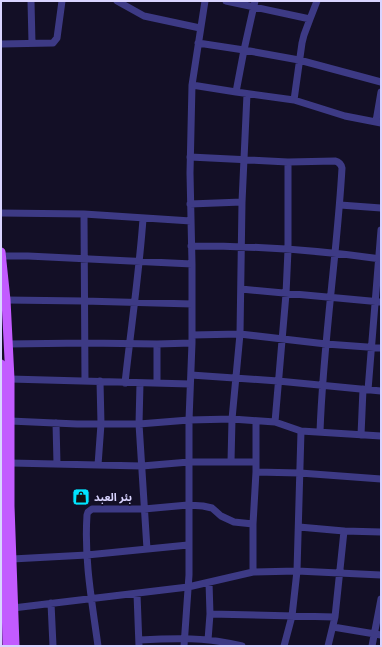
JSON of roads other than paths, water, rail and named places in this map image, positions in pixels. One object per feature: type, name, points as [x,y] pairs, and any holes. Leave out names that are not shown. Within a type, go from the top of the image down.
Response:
[{"type":"main road","points":[[1,254],[6,300],[8,344],[4,379],[5,506],[3,571],[14,646]]},
{"type":"main road","points":[[1,364],[4,379]]},
{"type":"main road","points":[[5,506],[12,559],[13,608],[7,646]]},
{"type":"street","points":[[31,1],[32,43]]},
{"type":"street","points":[[1,44],[53,43],[56,40],[62,1]]},
{"type":"street","points":[[117,1],[144,16],[200,28]]},
{"type":"street","points":[[184,646],[188,587],[188,462],[192,339],[190,157],[192,85],[205,1]]},
{"type":"street","points":[[226,1],[254,4],[310,19]]},
{"type":"street","points":[[294,100],[304,35],[317,1]]},
{"type":"street","points":[[236,92],[254,4]]},
{"type":"street","points":[[198,43],[299,60],[381,82]]},
{"type":"street","points":[[192,85],[294,100],[332,113],[378,122],[381,92]]},
{"type":"street","points":[[231,462],[232,419],[240,334],[242,202],[247,94]]},
{"type":"street","points":[[190,157],[288,162],[335,161],[340,163],[342,168],[340,205],[322,386],[320,432]]},
{"type":"street","points":[[275,422],[286,294],[288,250],[288,162]]},
{"type":"street","points":[[190,204],[242,202]]},
{"type":"street","points":[[340,205],[381,208]]},
{"type":"street","points":[[1,213],[84,214],[191,221]]},
{"type":"street","points":[[84,214],[84,301],[86,343],[85,381]]},
{"type":"street","points":[[125,383],[133,302],[140,262],[143,219]]},
{"type":"street","points":[[361,435],[378,302],[381,230]]},
{"type":"street","points":[[192,246],[241,246],[380,258]]},
{"type":"street","points":[[1,254],[192,264]]},
{"type":"street","points":[[241,289],[378,302]]},
{"type":"street","points":[[6,300],[192,304]]},
{"type":"street","points":[[8,344],[157,344],[240,334],[326,344],[381,348]]},
{"type":"street","points":[[157,344],[157,383]]},
{"type":"street","points":[[191,375],[278,381],[381,391]]},
{"type":"street","points":[[4,379],[190,384]]},
{"type":"street","points":[[98,465],[100,381]]},
{"type":"street","points":[[140,383],[140,424],[147,549]]},
{"type":"street","points":[[4,422],[140,424],[189,420],[232,419],[275,422],[301,431],[381,436]]},
{"type":"street","points":[[253,572],[256,421]]},
{"type":"street","points":[[56,423],[57,464]]},
{"type":"street","points":[[284,646],[292,616],[297,571],[301,431]]},
{"type":"street","points":[[5,462],[142,466],[188,462],[255,462]]},
{"type":"street","points":[[256,472],[300,473],[381,479]]},
{"type":"street","points":[[98,646],[91,599],[87,555],[87,515],[90,510],[144,509],[188,505],[209,506],[217,510],[221,516],[234,522],[253,524]]},
{"type":"street","points":[[299,527],[344,531],[381,532]]},
{"type":"street","points":[[328,646],[335,617],[344,531]]},
{"type":"street","points":[[12,559],[87,555],[188,545]]},
{"type":"street","points":[[13,608],[188,587],[253,572],[297,571],[381,575]]},
{"type":"street","points":[[208,640],[210,614],[209,582]]},
{"type":"street","points":[[137,594],[139,643],[185,638],[208,640],[239,646]]},
{"type":"street","points":[[372,646],[378,634],[381,599]]},
{"type":"street","points":[[51,603],[53,646]]},
{"type":"street","points":[[210,614],[335,617]]},
{"type":"street","points":[[333,627],[378,634]]},
{"type":"place","name":"بئر العبد","points":[[81,497]]}]
